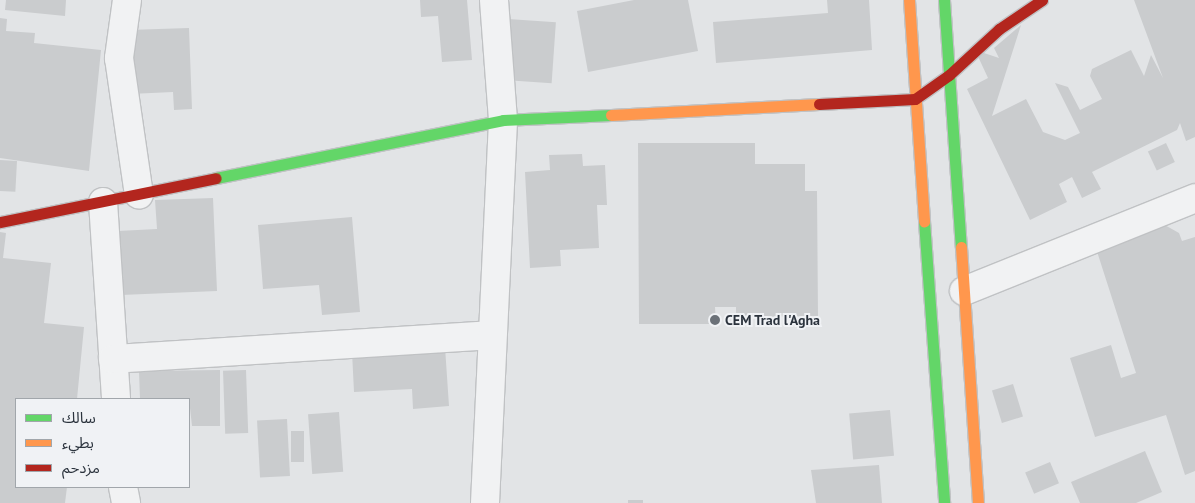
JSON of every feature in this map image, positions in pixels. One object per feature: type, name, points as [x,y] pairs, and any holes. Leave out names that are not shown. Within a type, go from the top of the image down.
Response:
[{"type":"street","points":[[127,0],[119,58],[139,195]]},
{"type":"street","points":[[485,503],[491,335],[503,120],[494,0]]},
{"type":"street","points":[[909,0],[914,99],[944,503]]},
{"type":"street","points":[[944,0],[978,503]]},
{"type":"street","points":[[0,222],[503,120],[914,99],[949,76],[999,29],[1042,0]]},
{"type":"street","points":[[964,291],[1195,198]]},
{"type":"street","points":[[103,202],[116,398]]},
{"type":"street","points":[[113,359],[491,335]]},
{"type":"street","points":[[123,488],[126,503]]},
{"type":"building","points":[[6,0],[66,0],[65,16],[5,10]]},
{"type":"building","points":[[420,0],[467,0],[472,60],[442,62],[438,16],[421,17]]},
{"type":"building","points":[[634,0],[688,0],[698,51],[588,72],[577,11]]},
{"type":"building","points":[[827,0],[869,0],[872,50],[716,63],[713,22],[828,13]]},
{"type":"building","points":[[1134,0],[1195,0],[1195,137],[1186,141],[1180,123],[1177,130],[1092,172],[1101,189],[1082,198],[1072,177],[1059,184],[1067,202],[1030,220],[967,89],[988,78],[975,50],[999,58],[994,48],[1021,25],[992,116],[1026,99],[1043,132],[1065,140],[1080,133],[1055,83],[1068,87],[1080,110],[1102,99],[1090,76],[1092,69],[1131,50],[1144,76],[1151,55],[1163,78]]},
{"type":"building","points":[[0,18],[7,19],[6,31],[35,33],[34,43],[101,50],[89,171],[0,158]]},
{"type":"building","points":[[508,19],[556,22],[552,83],[504,80]]},
{"type":"building","points":[[189,28],[192,109],[174,110],[173,92],[130,94],[128,30]]},
{"type":"building","points":[[638,143],[755,143],[755,164],[805,164],[805,191],[817,191],[818,316],[736,317],[736,307],[715,307],[716,324],[639,324]]},
{"type":"building","points":[[1166,143],[1175,162],[1157,170],[1148,151]]},
{"type":"building","points":[[582,154],[583,166],[605,165],[607,205],[597,205],[599,248],[560,250],[561,266],[530,268],[525,172],[550,170],[549,155]]},
{"type":"building","points":[[0,160],[17,161],[15,192],[0,191]]},
{"type":"building","points":[[213,198],[217,291],[121,295],[118,231],[157,229],[155,200]]},
{"type":"building","points":[[352,217],[360,312],[322,315],[319,285],[263,289],[258,225]]},
{"type":"building","points":[[1154,219],[1179,233],[1182,241],[1195,237],[1195,471],[1185,475],[1166,415],[1095,437],[1070,358],[1111,345],[1121,378],[1136,373],[1093,239]]},
{"type":"building","points":[[0,232],[6,233],[3,258],[51,263],[44,323],[84,327],[77,398],[15,398],[15,488],[67,488],[65,503],[0,503]]},
{"type":"building","points":[[351,332],[445,347],[449,406],[413,409],[412,389],[354,392]]},
{"type":"building","points":[[220,370],[220,426],[192,426],[190,398],[140,398],[139,371]]},
{"type":"building","points":[[246,370],[248,433],[225,434],[223,371]]},
{"type":"building","points":[[1013,384],[1023,417],[1002,423],[992,390]]},
{"type":"building","points":[[890,410],[894,456],[853,459],[849,414]]},
{"type":"building","points":[[339,412],[343,472],[312,474],[308,414]]},
{"type":"building","points":[[287,419],[290,476],[260,477],[257,421]]},
{"type":"building","points":[[291,431],[304,431],[304,462],[291,462]]},
{"type":"building","points":[[1145,451],[1162,492],[1136,503],[1080,503],[1071,482]]},
{"type":"building","points":[[1050,462],[1059,483],[1034,494],[1025,473]]},
{"type":"building","points":[[879,465],[882,503],[816,503],[811,470]]},
{"type":"building","points":[[628,500],[643,500],[643,503],[628,503]]},
{"type":"traffic: fast","points":[[944,0],[961,247]]},
{"type":"traffic: fast","points":[[216,178],[503,120],[611,115]]},
{"type":"traffic: fast","points":[[924,221],[944,503]]},
{"type":"traffic: slow","points":[[909,0],[924,221]]},
{"type":"traffic: slow","points":[[611,115],[819,104]]},
{"type":"traffic: slow","points":[[961,247],[978,503]]},
{"type":"traffic: jam","points":[[819,104],[915,99],[949,75],[999,29],[1042,0]]},
{"type":"traffic: jam","points":[[0,222],[216,178]]},
{"type":"place","name":"CEM Trad l'Agha","points":[[715,320]]}]
